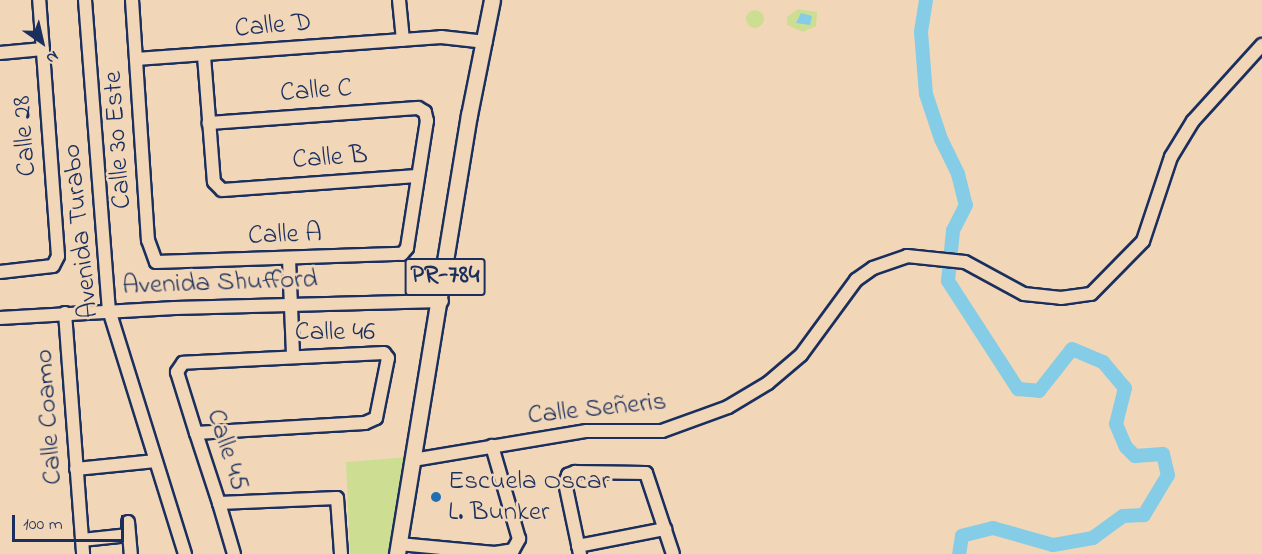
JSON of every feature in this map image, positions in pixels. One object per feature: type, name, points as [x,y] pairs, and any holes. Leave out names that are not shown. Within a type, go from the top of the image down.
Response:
[{"type":"main road","name":"PR-784","points":[[398,549],[442,301],[470,115],[486,42],[492,0]]},
{"type":"street","name":"Calle 28","points":[[0,272],[53,266],[58,256],[39,0]]},
{"type":"street","name":"Avenida Turabo","points":[[86,0],[109,310],[185,554]]},
{"type":"street","name":"Calle 30 Este","points":[[132,0],[148,240],[156,262],[170,261]]},
{"type":"street","points":[[399,0],[403,40]]},
{"type":"street","name":"Calle D","points":[[136,59],[204,56],[441,37],[486,42]]},
{"type":"street","name":"Calle Señeris","points":[[414,460],[587,431],[662,431],[728,407],[768,383],[801,355],[856,280],[873,268],[907,256],[937,257],[965,262],[1024,294],[1061,297],[1090,294],[1143,241],[1171,157],[1193,121],[1262,45]]},
{"type":"street","points":[[0,53],[43,48]]},
{"type":"street","name":"Calle B","points":[[204,56],[214,182],[222,190],[418,176]]},
{"type":"street","name":"Calle C","points":[[209,123],[418,108],[424,112],[427,121],[418,176]]},
{"type":"street","name":"Calle A","points":[[170,261],[402,254],[407,248],[418,176]]},
{"type":"street","points":[[289,259],[293,356]]},
{"type":"street","name":"Avenida Shufford","points":[[0,318],[109,310],[442,301]]},
{"type":"street","name":"Calle Coamo","points":[[65,313],[83,554]]},
{"type":"street","name":"Calle 46","points":[[183,363],[384,353],[388,358],[376,418],[365,423],[196,433]]},
{"type":"street","name":"Calle 45","points":[[183,363],[177,372],[234,554]]},
{"type":"street","points":[[398,549],[495,554],[513,550],[519,539],[492,446]]},
{"type":"street","points":[[76,469],[156,461]]},
{"type":"street","points":[[666,529],[579,550],[566,483],[568,475],[575,471],[646,473],[666,529],[673,554]]},
{"type":"street","points":[[219,504],[336,498],[341,554]]},
{"type":"street","points":[[82,540],[128,529],[131,554]]},
{"type":"green space","points":[[798,9],[817,12],[816,26],[803,32],[787,25],[787,17]]},
{"type":"green space","points":[[751,10],[759,10],[764,15],[762,26],[751,28],[746,23],[746,15]]},
{"type":"green space","points":[[409,457],[390,554],[350,554],[346,462]]},
{"type":"water","points":[[801,13],[812,16],[810,25],[796,23]]},
{"type":"waterway","points":[[926,0],[921,32],[926,94],[941,139],[958,174],[966,205],[953,231],[948,281],[1018,389],[1039,391],[1072,349],[1103,362],[1125,388],[1116,424],[1126,447],[1135,456],[1163,454],[1168,475],[1144,515],[1123,516],[1093,538],[1053,545],[993,528],[962,536],[959,554]]},
{"type":"place","name":"Escuela Oscar L. Bunker","points":[[436,497]]}]
